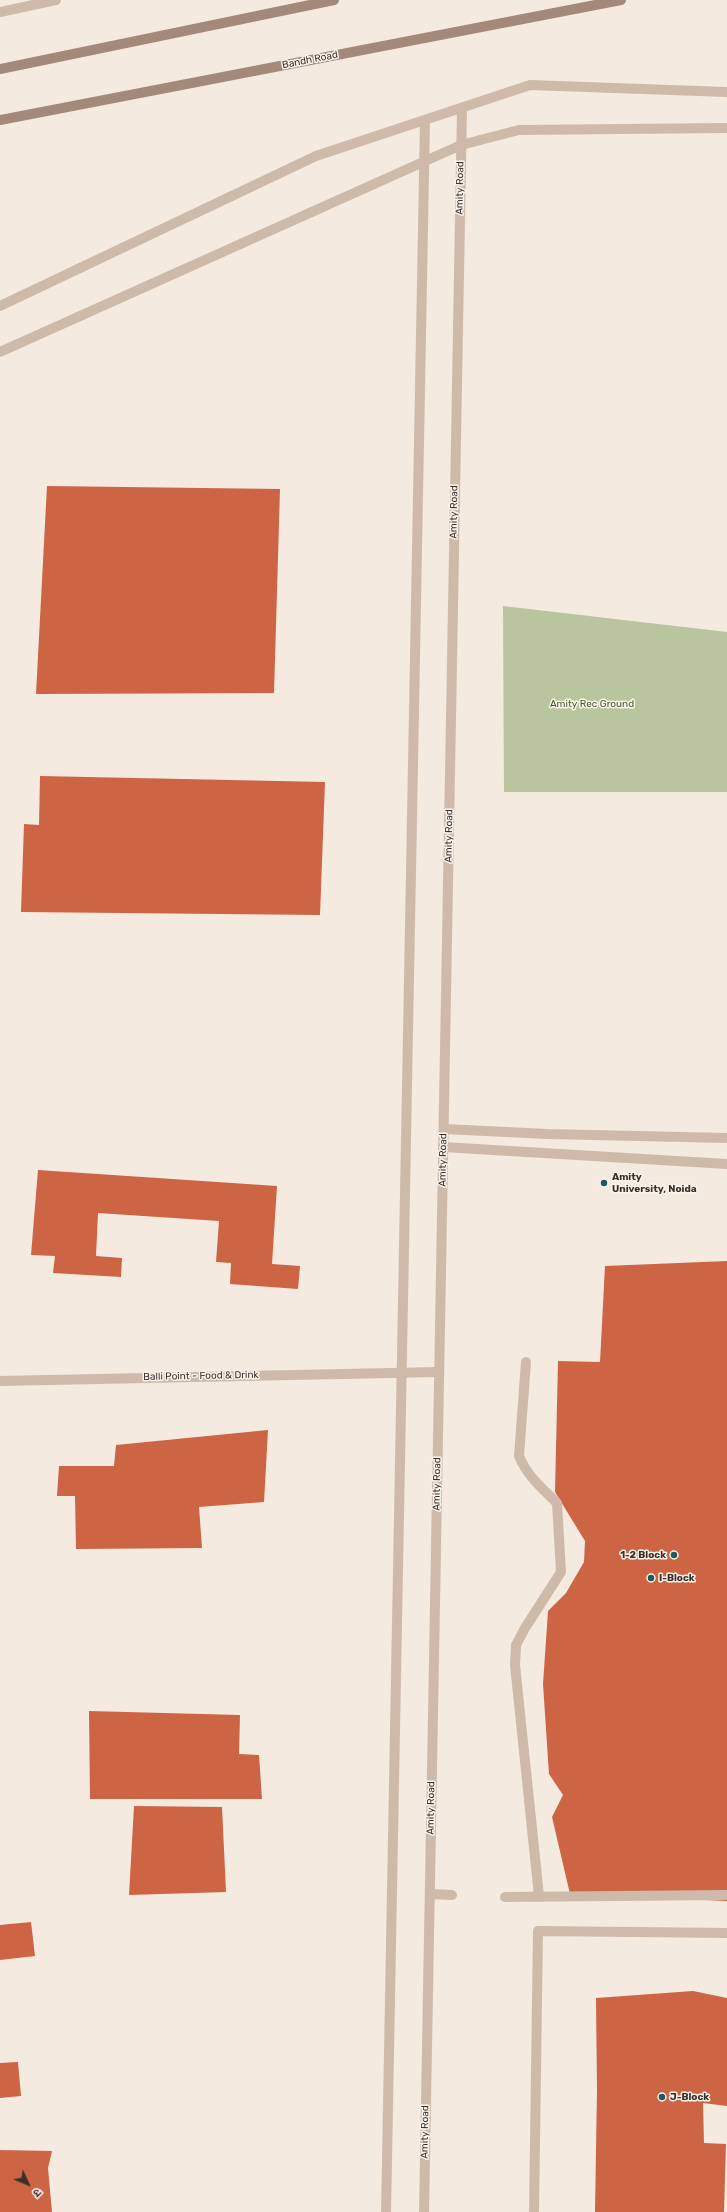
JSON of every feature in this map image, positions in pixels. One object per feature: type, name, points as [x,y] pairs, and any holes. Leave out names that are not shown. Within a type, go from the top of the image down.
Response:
[{"type":"main road","points":[[0,69],[334,0]]},
{"type":"main road","name":"Bandh Road","points":[[0,120],[620,0]]},
{"type":"street","points":[[0,12],[56,0]]},
{"type":"street","points":[[0,306],[316,156],[530,85],[727,92]]},
{"type":"street","name":"Amity Road","points":[[424,2212],[462,108]]},
{"type":"street","points":[[386,2212],[403,1372],[425,120]]},
{"type":"street","points":[[0,352],[461,145],[519,130],[727,128]]},
{"type":"street","points":[[444,1129],[548,1134],[727,1138]]},
{"type":"street","points":[[443,1146],[727,1164]]},
{"type":"street","points":[[526,1362],[519,1456],[524,1468],[533,1480],[557,1503],[561,1572],[525,1628],[516,1645],[515,1665],[539,1896]]},
{"type":"street","name":"Balli Point - Food & Drink","points":[[0,1381],[439,1372]]},
{"type":"street","points":[[430,1894],[452,1895]]},
{"type":"street","points":[[505,1897],[727,1895]]},
{"type":"street","points":[[534,2212],[538,1931],[727,1933]]},
{"type":"green space","name":"Amity Rec Ground","points":[[503,606],[727,632],[727,792],[504,792]]},
{"type":"building","points":[[47,486],[280,489],[274,693],[36,694]]},
{"type":"building","points":[[40,776],[325,782],[320,915],[21,912],[24,824],[39,825]]},
{"type":"building","points":[[38,1170],[277,1186],[272,1264],[300,1266],[298,1289],[230,1284],[231,1263],[216,1262],[219,1221],[98,1213],[96,1256],[122,1258],[121,1277],[53,1273],[55,1256],[31,1255]]},
{"type":"building","name":"I-Block","points":[[727,1261],[727,1901],[570,1894],[552,1817],[563,1795],[549,1774],[543,1684],[548,1611],[566,1593],[584,1562],[585,1541],[555,1492],[558,1361],[600,1362],[605,1266]]},
{"type":"building","points":[[268,1430],[264,1502],[199,1507],[202,1548],[76,1549],[75,1496],[57,1496],[59,1466],[114,1466],[116,1445]]},
{"type":"building","points":[[89,1711],[240,1715],[239,1754],[259,1755],[262,1799],[90,1799]]},
{"type":"building","points":[[134,1806],[222,1807],[226,1892],[129,1895]]},
{"type":"building","points":[[31,1922],[35,1956],[0,1960],[0,1925]]},
{"type":"building","name":"J-Block","points":[[693,1991],[727,1998],[727,2106],[703,2103],[704,2143],[726,2144],[724,2212],[595,2212],[597,2090],[596,1998]]},
{"type":"building","points":[[18,2062],[21,2096],[0,2098],[0,2063]]},
{"type":"building","points":[[0,2150],[52,2151],[48,2168],[52,2212],[0,2212]]},
{"type":"place","name":"Amity University, Noida","points":[[604,1183]]},
{"type":"place","name":"1-2 Block","points":[[674,1555]]},
{"type":"place","name":"I-Block","points":[[651,1578]]},
{"type":"place","name":"J-Block","points":[[662,2097]]}]
